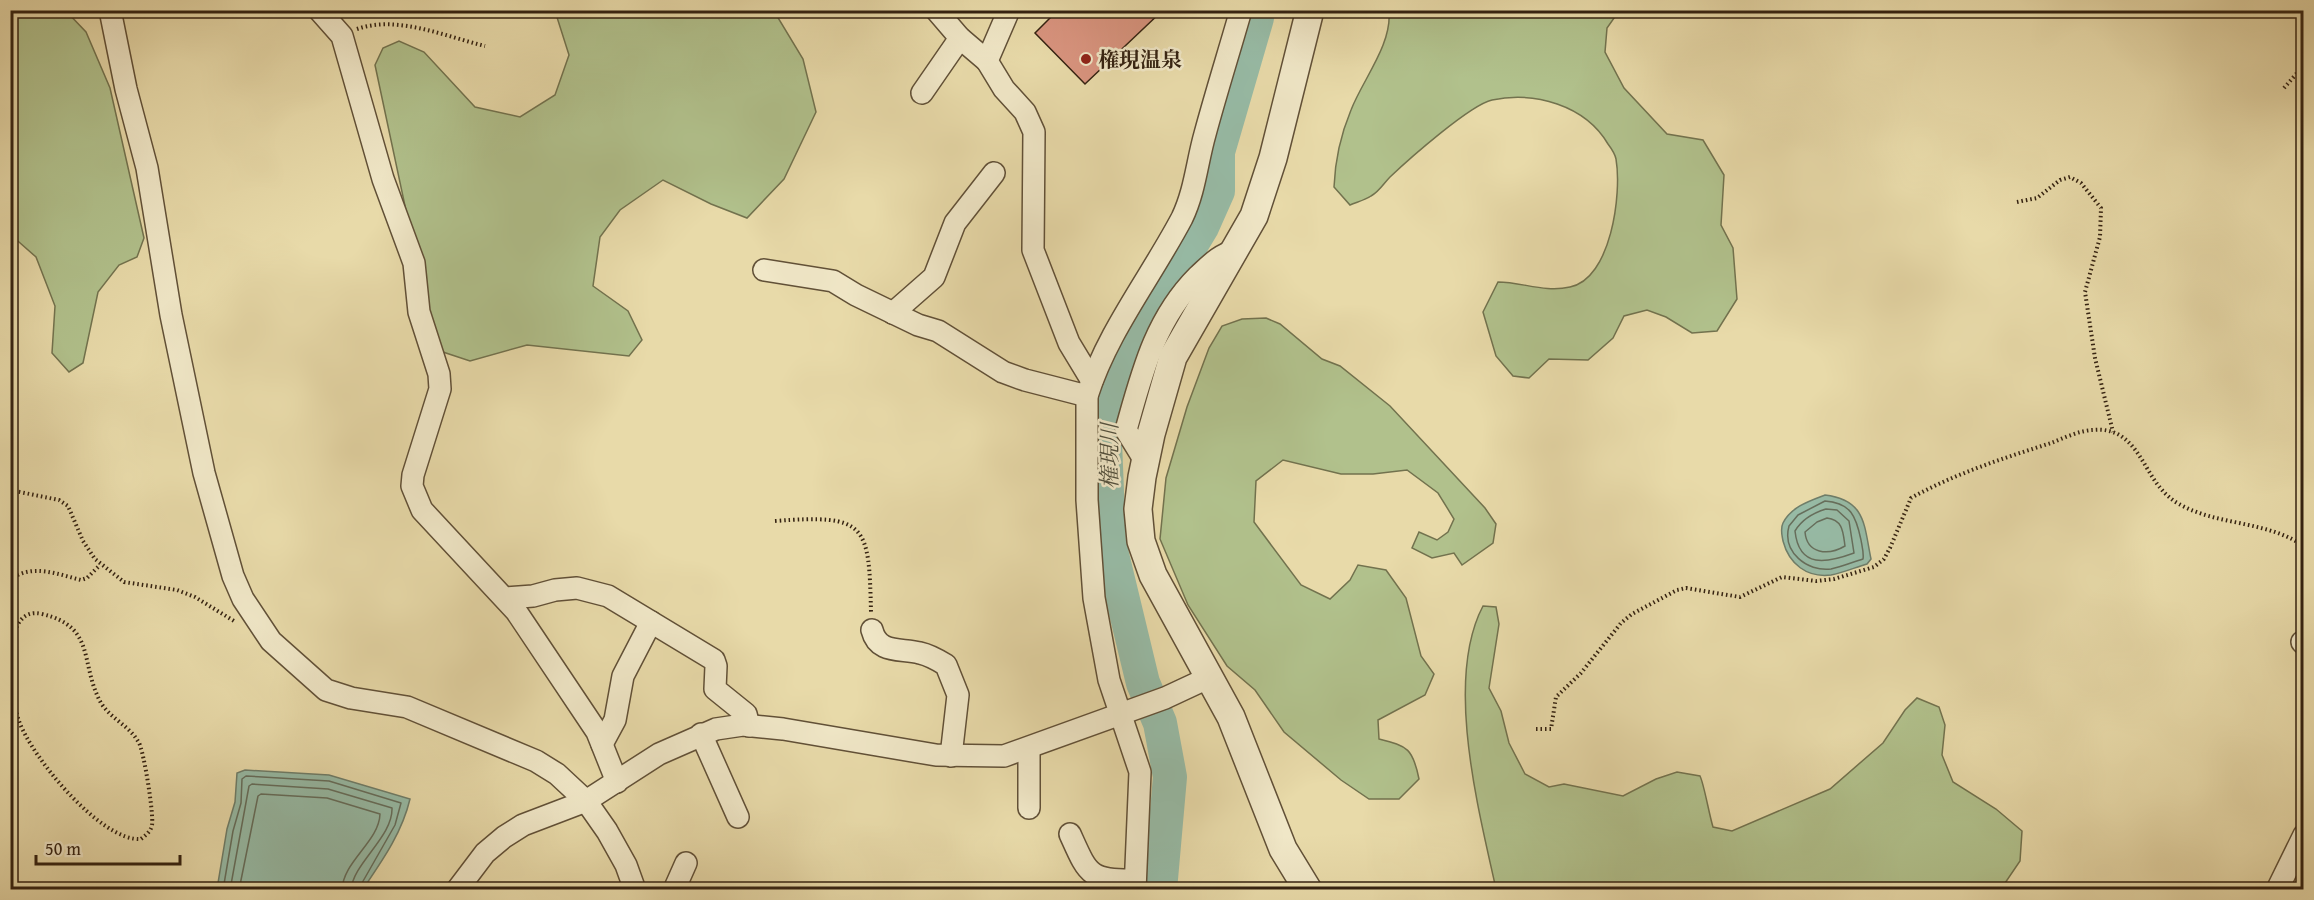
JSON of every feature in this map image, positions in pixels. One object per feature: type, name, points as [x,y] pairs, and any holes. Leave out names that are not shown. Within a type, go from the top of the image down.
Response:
[{"type":"street","points":[[110,10],[126,89],[147,168],[171,315],[204,473],[233,576],[243,599],[271,641],[326,690],[351,699],[408,707],[536,761],[557,774],[586,801],[607,831],[626,865],[635,890]]},
{"type":"street","points":[[319,10],[342,36],[383,179],[414,263],[419,312],[439,374],[440,390],[413,475],[416,499],[422,510],[506,598],[597,732],[617,782]]},
{"type":"street","points":[[936,10],[960,39],[987,61],[1004,89],[1025,112],[1034,132],[1033,250],[1089,389],[1088,510],[1094,598],[1101,645],[1127,712],[1140,772],[1135,885],[1107,881],[1095,876],[1068,843]]},
{"type":"street","points":[[987,61],[1009,10]]},
{"type":"street","points":[[1145,461],[1126,430],[1145,362],[1147,314],[1191,194],[1204,135],[1241,10]]},
{"type":"street","points":[[1308,890],[1283,849],[1250,759],[1210,677],[1153,575],[1141,541],[1138,510],[1145,461],[1173,357],[1254,216],[1273,158],[1310,10]]},
{"type":"street","points":[[922,93],[960,39]]},
{"type":"street","points":[[893,313],[934,277],[955,223],[994,173]]},
{"type":"street","points":[[1089,389],[1147,314],[1175,302],[1219,255],[1236,250]]},
{"type":"street","points":[[765,270],[833,281],[856,296],[938,331],[1003,372],[1089,389]]},
{"type":"street","points":[[506,598],[533,597],[555,590],[578,588],[608,596],[714,660],[715,689],[746,714],[749,726]]},
{"type":"street","points":[[602,744],[615,720],[622,676],[651,622]]},
{"type":"street","points":[[872,630],[874,640],[892,651],[919,652],[946,665],[958,695],[951,756]]},
{"type":"street","points":[[457,890],[485,853],[523,825],[586,801],[659,754],[716,729],[749,726],[951,756],[1004,756],[1165,698],[1210,677]]},
{"type":"street","points":[[702,734],[738,817]]},
{"type":"street","points":[[1029,748],[1029,808]]},
{"type":"street","points":[[2277,890],[2304,835]]},
{"type":"street","points":[[674,890],[686,862]]},
{"type":"path","points":[[342,36],[373,23],[400,24],[485,46]]},
{"type":"path","points":[[2284,88],[2304,64]]},
{"type":"path","points":[[2017,202],[2037,198],[2060,180],[2070,177],[2081,183],[2101,208],[2100,237],[2085,292],[2095,358],[2114,432]]},
{"type":"path","points":[[1536,729],[1551,729],[1556,697],[1581,672],[1621,623],[1632,614],[1677,590],[1686,588],[1740,597],[1782,577],[1834,579],[1874,567],[1884,559],[1911,498],[2000,460],[2081,432],[2093,430],[2114,432],[2135,448],[2157,486],[2178,503],[2202,515],[2265,527],[2304,546]]},
{"type":"path","points":[[10,490],[59,500],[68,506],[83,541],[100,565],[124,582],[177,590],[195,597],[271,641]]},
{"type":"path","points":[[775,520],[802,518],[842,521],[853,526],[861,534],[870,557],[872,630]]},
{"type":"path","points":[[10,580],[21,572],[35,570],[81,580],[87,578],[100,565]]},
{"type":"path","points":[[10,644],[20,621],[25,615],[33,612],[63,621],[80,636],[102,705],[131,732],[140,745],[153,809],[152,826],[141,839],[131,840],[96,819],[56,780],[24,734],[17,718],[10,657]]},
{"type":"shaded area","points":[[15,11],[66,11],[86,32],[110,88],[144,238],[137,257],[119,265],[98,292],[83,363],[69,372],[52,353],[55,306],[36,257],[11,235],[10,19]]},
{"type":"shaded area","points":[[555,11],[774,11],[803,59],[816,112],[784,179],[747,218],[711,204],[663,180],[620,210],[600,237],[593,286],[628,311],[642,340],[629,356],[527,345],[470,361],[440,351],[423,324],[418,267],[375,65],[383,48],[399,41],[424,52],[475,107],[520,117],[555,95],[569,55]]},
{"type":"shaded area","points":[[1389,11],[1619,11],[1607,28],[1605,52],[1624,88],[1667,134],[1703,140],[1724,175],[1721,225],[1733,248],[1737,299],[1717,331],[1692,333],[1666,317],[1647,310],[1624,316],[1613,338],[1588,360],[1549,359],[1529,378],[1513,376],[1496,356],[1483,312],[1498,282],[1561,289],[1584,281],[1595,269],[1611,233],[1615,213],[1617,174],[1615,157],[1598,131],[1586,119],[1557,104],[1525,98],[1492,100],[1469,112],[1440,134],[1390,177],[1374,194],[1350,205],[1334,187],[1339,148],[1356,98],[1376,62],[1386,36]]},
{"type":"shaded area","points":[[1266,318],[1280,324],[1322,359],[1340,366],[1390,406],[1485,508],[1496,524],[1493,543],[1462,565],[1454,553],[1432,558],[1412,548],[1419,532],[1437,540],[1448,532],[1454,519],[1438,493],[1407,470],[1373,474],[1341,474],[1283,460],[1256,481],[1254,522],[1301,585],[1330,599],[1350,580],[1358,565],[1386,570],[1406,598],[1421,656],[1434,674],[1425,695],[1378,720],[1379,739],[1408,750],[1417,769],[1419,779],[1399,799],[1369,799],[1341,780],[1284,732],[1255,690],[1227,666],[1188,605],[1160,539],[1166,478],[1187,407],[1209,348],[1222,326],[1242,319]]},
{"type":"shaded area","points":[[1483,606],[1496,607],[1499,624],[1489,688],[1501,711],[1509,743],[1525,774],[1549,787],[1564,784],[1623,796],[1656,779],[1677,772],[1700,776],[1713,827],[1732,831],[1830,789],[1883,743],[1905,710],[1917,698],[1939,707],[1945,725],[1942,755],[1953,782],[1996,809],[2022,831],[2020,861],[2001,889],[1496,889],[1474,785],[1465,707],[1466,670],[1472,636]]},
{"type":"water","points":[[1825,495],[1848,502],[1861,516],[1871,559],[1867,564],[1836,574],[1822,575],[1807,572],[1794,563],[1783,541],[1781,530],[1783,523],[1786,517],[1796,509]]},
{"type":"water","points":[[245,770],[329,775],[410,799],[397,835],[363,889],[217,889],[227,829],[235,802],[237,773]]},
{"type":"building","name":"権現温泉","points":[[1058,10],[1163,10],[1085,84],[1035,33]]},
{"type":"waterway","name":"権現川","points":[[1160,890],[1170,777],[1160,723],[1143,683],[1109,542],[1105,441],[1107,416],[1135,333],[1151,302],[1181,262],[1202,227],[1218,191],[1218,152],[1257,18],[1257,10]]},
{"type":"place","name":"権現温泉","points":[[1086,59]]}]
